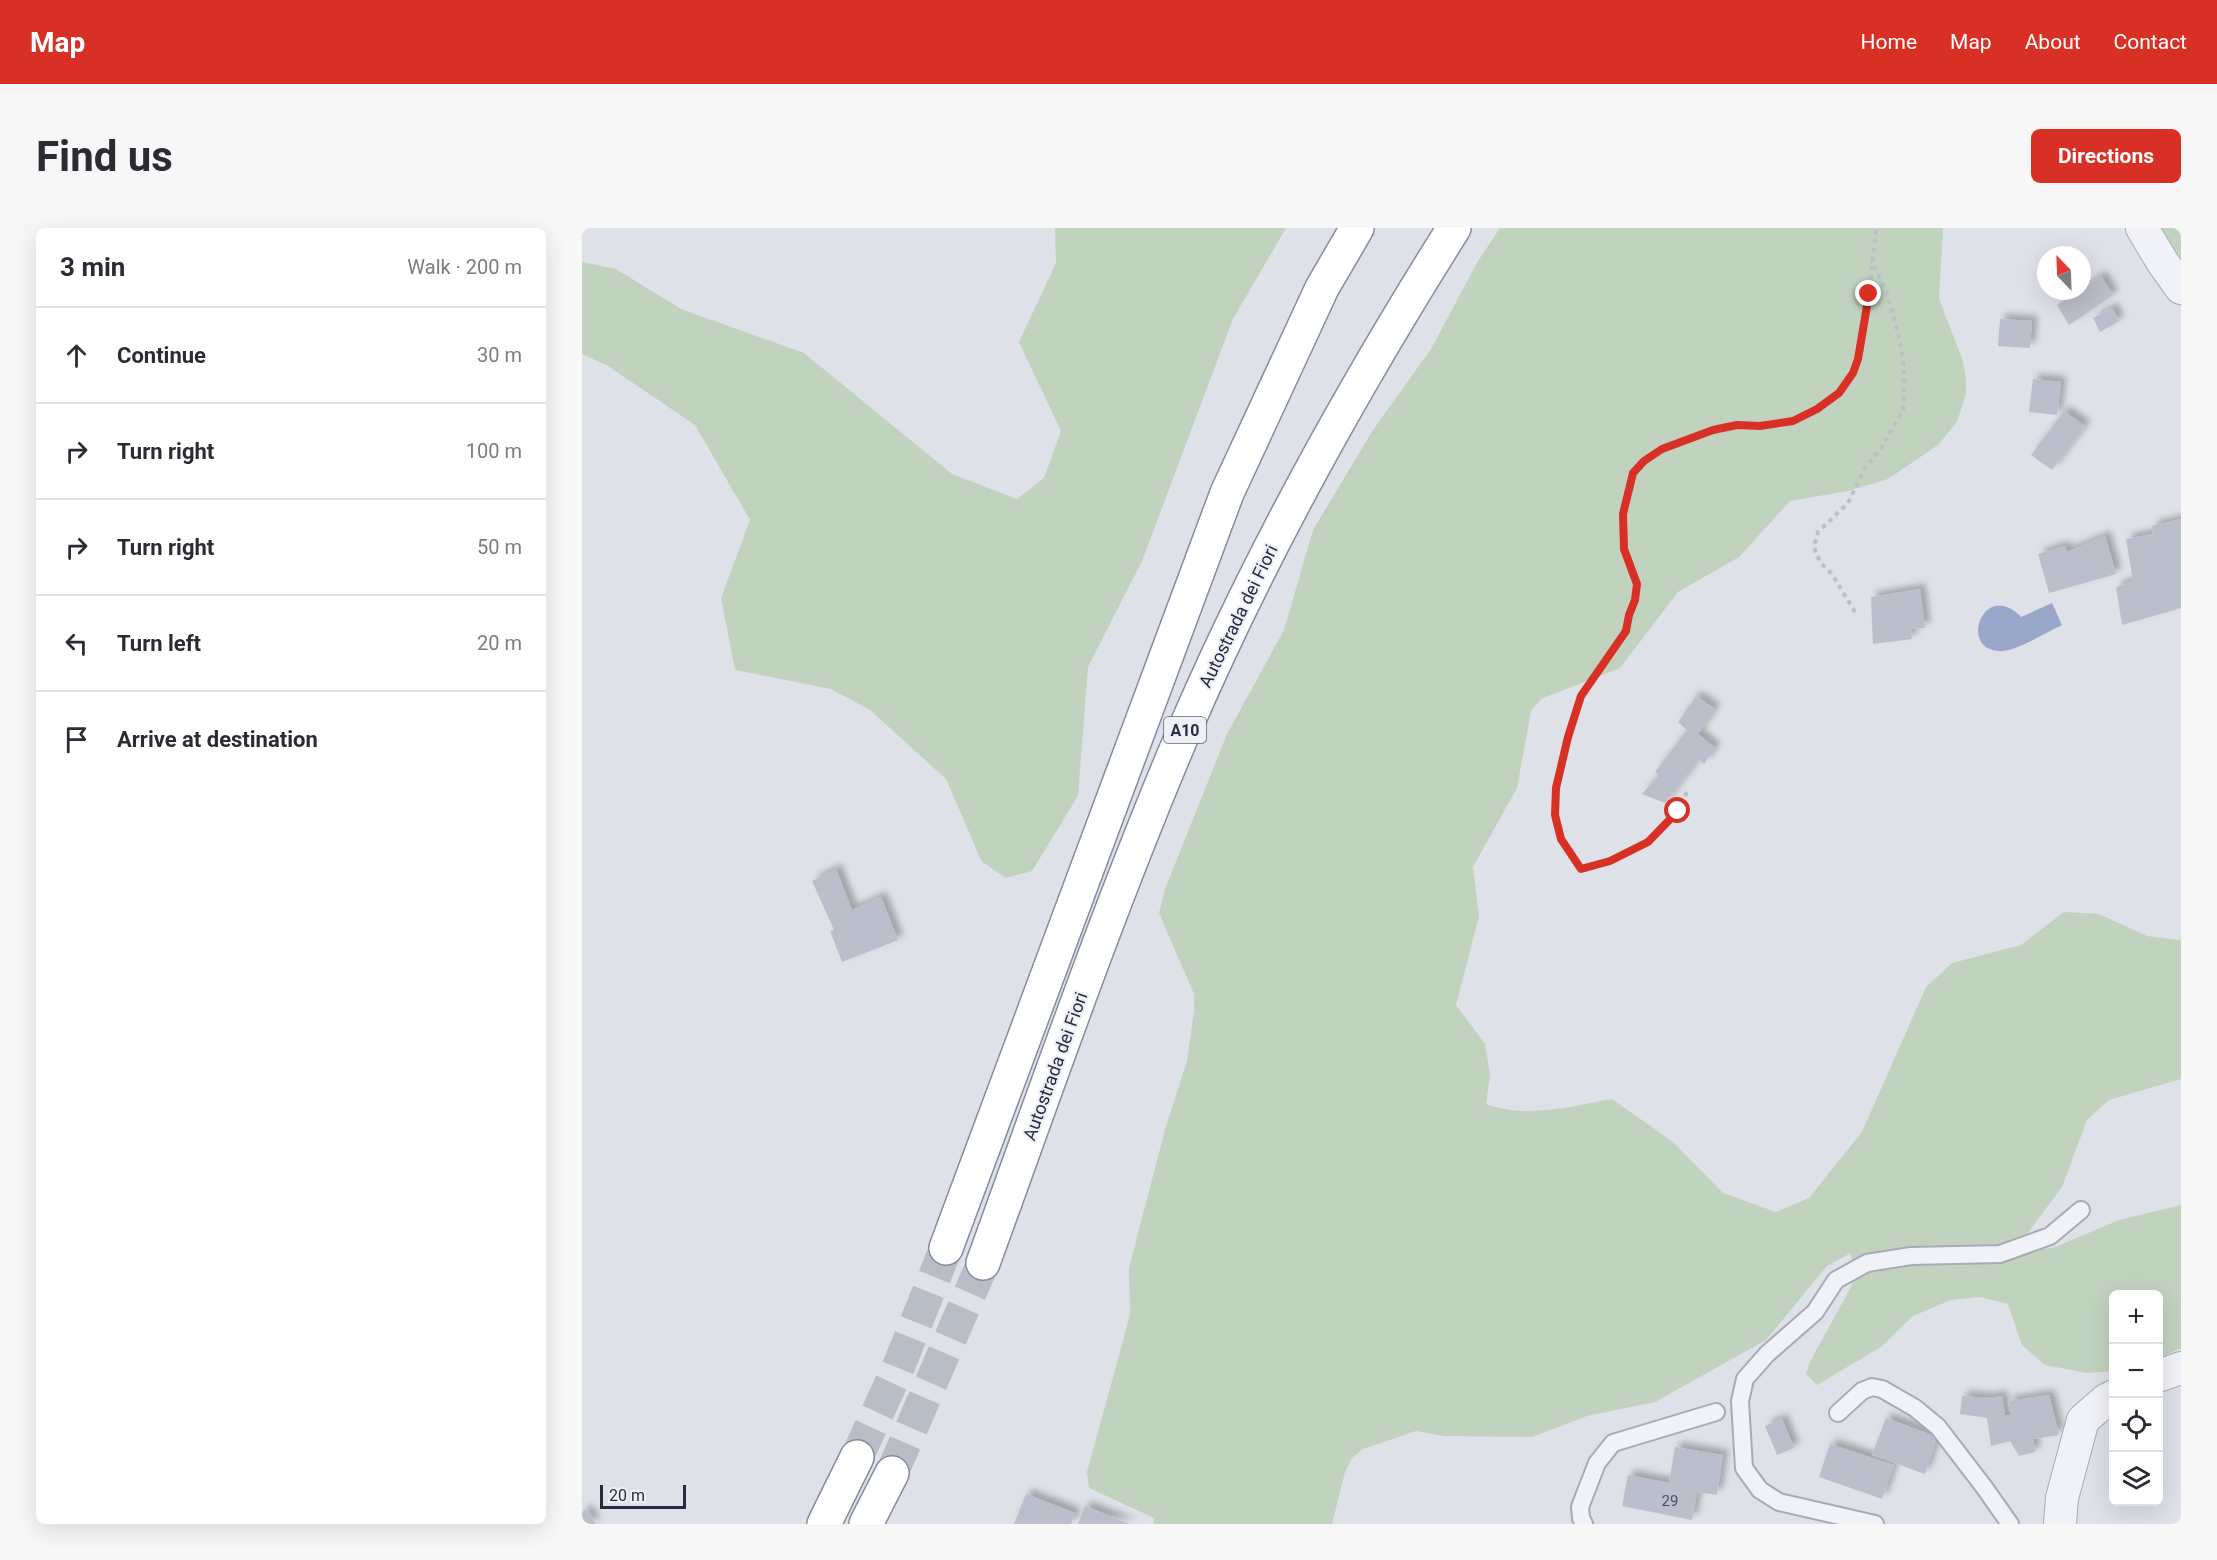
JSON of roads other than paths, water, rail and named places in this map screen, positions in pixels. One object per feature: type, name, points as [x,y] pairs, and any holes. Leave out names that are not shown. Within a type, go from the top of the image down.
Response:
[{"type":"highway","name":"A10","points":[[946,1248],[1227,492],[1322,288],[1357,228]]},
{"type":"highway","name":"Autostrada dei Fiori","points":[[983,1263],[1135,850],[1232,624],[1290,510],[1354,393],[1454,228]]},
{"type":"highway","points":[[824,1524],[857,1457]]},
{"type":"highway","points":[[866,1524],[892,1473]]},
{"type":"street","points":[[2142,228],[2181,288]]},
{"type":"street","points":[[2163,1374],[2181,1368]]},
{"type":"street","points":[[2060,1524],[2062,1498],[2083,1420],[2110,1398]]},
{"type":"lane","points":[[1875,1524],[1779,1502],[1760,1490],[1744,1468],[1740,1401],[1745,1379],[1767,1354],[1815,1312],[1836,1280],[1867,1263],[1911,1256],[2000,1254],[2050,1236],[2081,1210]]},
{"type":"lane","points":[[1838,1413],[1863,1391],[1872,1387],[1882,1389],[1915,1408],[1938,1427],[2010,1524]]},
{"type":"lane","points":[[1584,1524],[1580,1507],[1597,1463],[1613,1443],[1716,1412]]},
{"type":"water","points":[[2052,603],[2062,625],[2030,641],[2012,649],[1998,651],[1986,647],[1980,639],[1978,629],[1987,610],[1997,606],[2008,607],[2021,617]]},
{"type":"tunnel","points":[[857,1457],[898,1368],[946,1248]]},
{"type":"tunnel","points":[[892,1473],[983,1263]]}]
